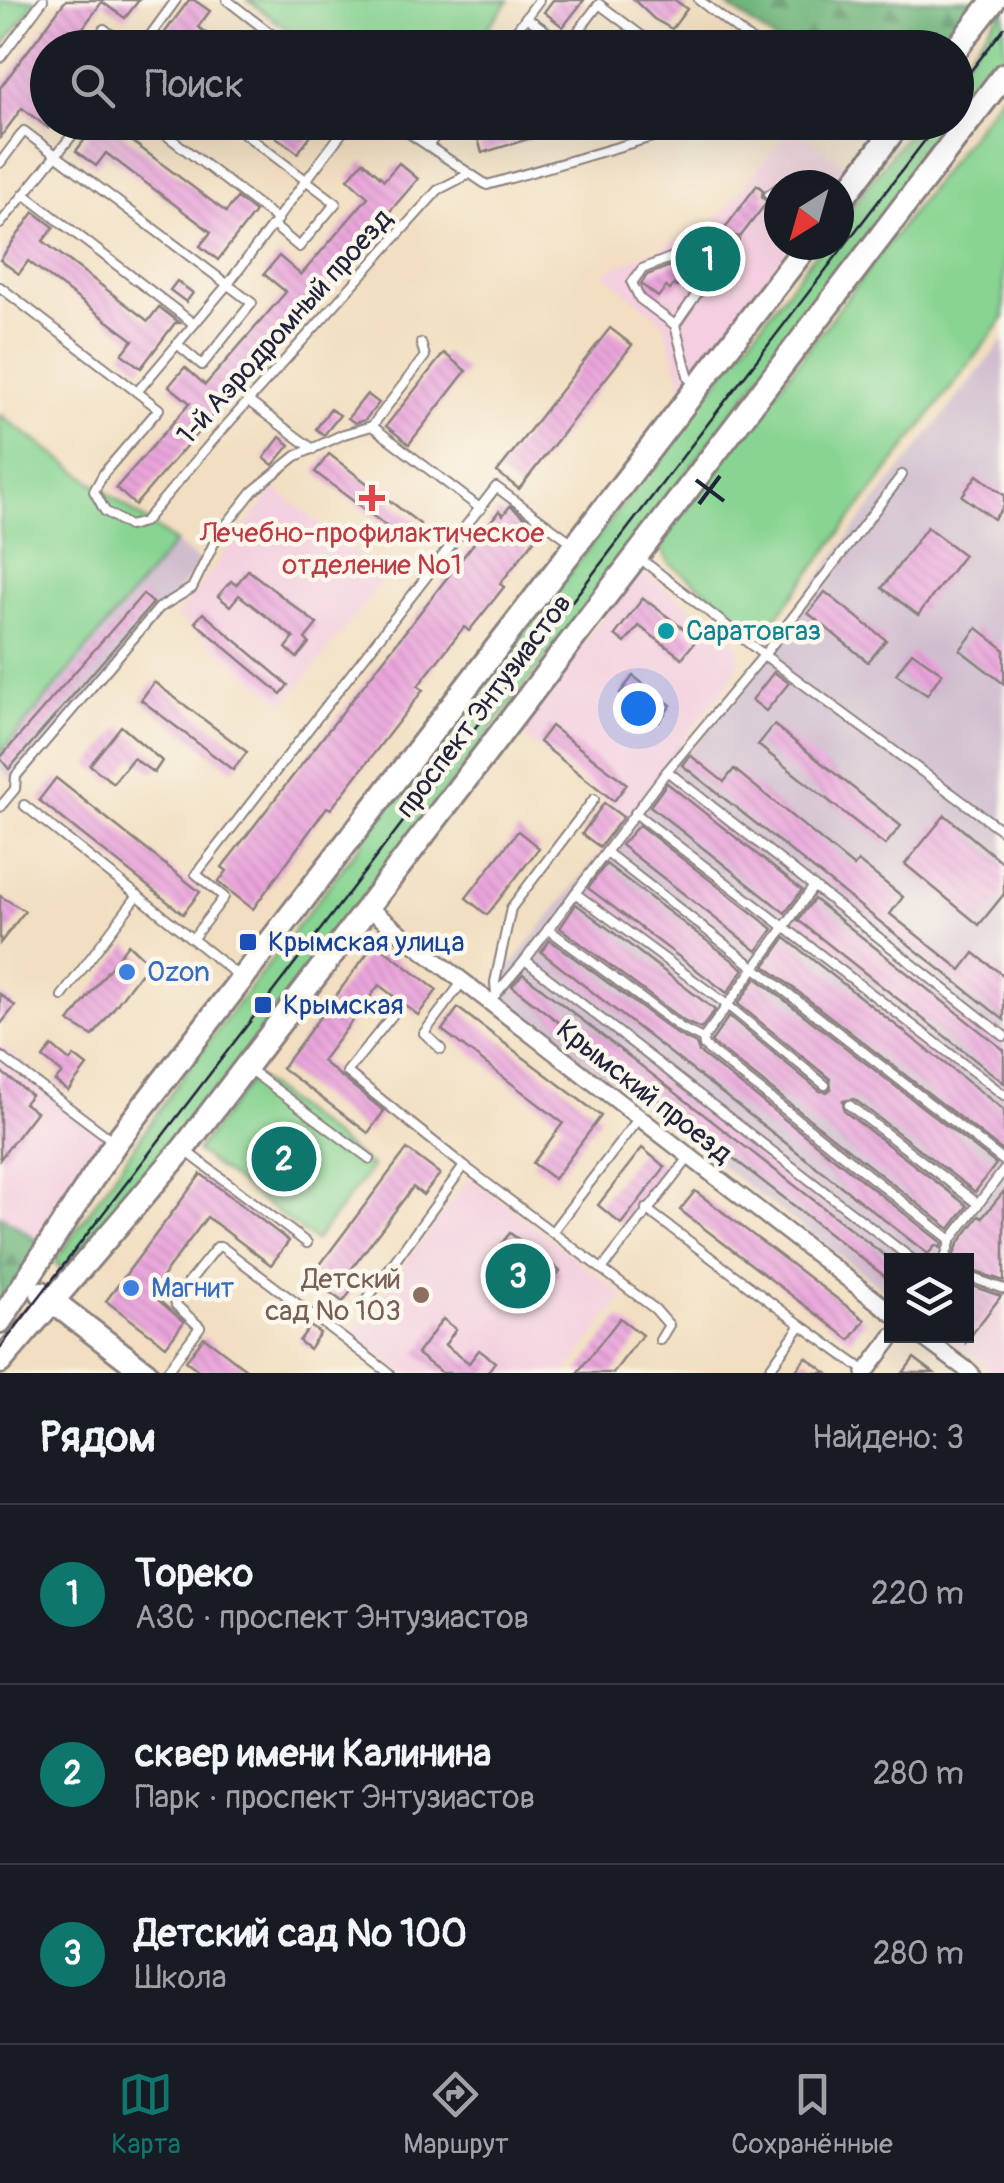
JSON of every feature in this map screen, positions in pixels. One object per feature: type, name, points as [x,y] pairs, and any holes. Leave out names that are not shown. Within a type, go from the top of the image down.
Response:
[{"type":"main road","points":[[971,30],[994,0]]},
{"type":"main road","name":"проспект Энтузиастов","points":[[974,114],[1004,75]]},
{"type":"main road","name":"проспект Энтузиастов","points":[[0,1362],[183,1149],[954,140]]},
{"type":"main road","points":[[854,179],[885,142]]},
{"type":"main road","name":"проспект Энтузиастов","points":[[0,1321],[116,1142],[795,260]]},
{"type":"main road","points":[[28,1282],[146,1373]]},
{"type":"street","name":"Крымский проезд","points":[[368,908],[462,981],[493,998],[688,1159],[884,1307]]},
{"type":"street","points":[[867,1373],[888,1343]]},
{"type":"street","points":[[930,1343],[970,1373]]},
{"type":"lane","points":[[0,58],[43,0]]},
{"type":"lane","points":[[154,30],[176,0]]},
{"type":"lane","points":[[227,0],[266,30]]},
{"type":"lane","points":[[516,30],[539,0]]},
{"type":"lane","points":[[699,0],[738,30]]},
{"type":"lane","points":[[578,30],[598,4],[633,30]]},
{"type":"lane","points":[[526,17],[544,30]]},
{"type":"lane","points":[[0,163],[24,132],[30,136]]},
{"type":"lane","points":[[35,140],[252,302],[202,364],[177,344]]},
{"type":"lane","points":[[2,218],[68,140]]},
{"type":"lane","points":[[172,140],[300,247],[336,203],[254,140]]},
{"type":"lane","points":[[0,287],[138,392],[228,284],[337,140]]},
{"type":"lane","points":[[419,140],[488,185],[642,140]]},
{"type":"lane","points":[[428,146],[432,140]]},
{"type":"lane","name":"1-й Аэродромный проезд","points":[[138,392],[159,408],[94,490],[105,511],[129,526],[144,522],[438,190],[469,174]]},
{"type":"lane","points":[[24,194],[194,324]]},
{"type":"lane","points":[[675,326],[734,241],[708,243],[642,269],[632,283],[640,298],[675,326],[689,379],[698,387]]},
{"type":"lane","points":[[0,807],[15,789],[16,776],[158,608],[192,588],[218,535],[254,491],[296,456],[372,426],[425,356],[421,343]]},
{"type":"lane","points":[[248,401],[313,449]]},
{"type":"lane","points":[[372,426],[481,509]]},
{"type":"lane","points":[[493,998],[902,475]]},
{"type":"lane","points":[[193,938],[224,896],[196,874],[496,487],[578,547]]},
{"type":"lane","points":[[636,555],[1004,832]]},
{"type":"lane","points":[[667,771],[1004,1036]]},
{"type":"lane","points":[[493,998],[511,908],[594,799]]},
{"type":"lane","points":[[24,805],[242,979]]},
{"type":"lane","points":[[635,813],[1004,1095]]},
{"type":"lane","points":[[606,852],[1004,1162]]},
{"type":"lane","points":[[814,886],[726,1004],[703,1040],[704,1046],[951,1240]]},
{"type":"lane","points":[[575,893],[726,1004],[825,1085]]},
{"type":"lane","points":[[62,996],[138,894]]},
{"type":"lane","points":[[548,929],[681,1028],[703,1040]]},
{"type":"lane","points":[[525,960],[905,1253]]},
{"type":"lane","points":[[442,1050],[424,1033],[462,981]]},
{"type":"lane","points":[[395,1012],[347,1072],[464,1166],[655,1309],[669,1325],[660,1340]]},
{"type":"lane","points":[[0,1056],[116,1142]]},
{"type":"lane","points":[[246,1067],[370,1159]]},
{"type":"lane","points":[[849,1105],[978,1204]]},
{"type":"lane","points":[[552,1232],[638,1118]]},
{"type":"lane","points":[[183,1149],[307,1243]]},
{"type":"lane","points":[[602,1268],[688,1159]]},
{"type":"lane","points":[[365,1302],[464,1166]]},
{"type":"lane","points":[[946,1253],[951,1240],[1004,1170]]},
{"type":"lane","points":[[646,1208],[867,1373]]},
{"type":"lane","points":[[166,1373],[200,1328],[176,1300],[217,1248],[222,1247],[388,1373]]},
{"type":"lane","points":[[974,1279],[1004,1289]]},
{"type":"lane","points":[[767,1373],[802,1325]]},
{"type":"shaded area","points":[[780,140],[811,140],[850,168],[764,170],[764,260],[781,260],[683,389],[664,323],[603,273],[713,224]]},
{"type":"shaded area","points":[[1004,339],[1004,1218],[972,1253],[884,1253],[884,1290],[491,991],[605,847],[679,744],[689,752],[868,511]]},
{"type":"shaded area","points":[[275,488],[386,577],[285,704],[176,617]]},
{"type":"shaded area","points":[[175,542],[201,563],[19,785],[0,769],[0,754]]},
{"type":"shaded area","points":[[649,575],[737,643],[740,655],[736,672],[627,816],[516,731],[632,578]]},
{"type":"shaded area","points":[[0,1044],[108,1131],[41,1243],[0,1216]]},
{"type":"shaded area","points":[[470,1176],[624,1296],[566,1373],[404,1373],[352,1334]]},
{"type":"shaded area","points":[[1004,1218],[1004,1373],[994,1373],[954,1343],[974,1343],[974,1257]]},
{"type":"green space","points":[[0,0],[36,0],[0,50]]},
{"type":"green space","points":[[248,0],[509,0],[486,30],[288,30]]},
{"type":"green space","points":[[720,0],[978,0],[955,30],[761,30]]},
{"type":"green space","points":[[1004,8],[1004,55],[974,95],[974,48]]},
{"type":"green space","points":[[1004,91],[1004,318],[778,615],[764,624],[748,622],[670,564],[661,549],[670,530],[967,140],[974,140],[974,130]]},
{"type":"green space","points":[[903,140],[940,140],[854,253],[854,203]]},
{"type":"green space","points":[[810,260],[849,260],[217,1090],[70,1267],[60,1268],[56,1264],[58,1257],[189,1067]]},
{"type":"green space","points":[[0,415],[175,542],[0,754]]},
{"type":"green space","points":[[254,1076],[372,1167],[315,1241],[196,1151]]},
{"type":"green space","points":[[0,1216],[41,1243],[0,1307]]},
{"type":"building","points":[[66,0],[139,0],[125,18],[102,2],[81,30],[44,30]]},
{"type":"building","points":[[189,0],[210,11],[198,27],[202,30],[167,30]]},
{"type":"building","points":[[553,0],[584,0],[563,27],[544,12]]},
{"type":"building","points":[[634,0],[675,0],[687,9],[672,29]]},
{"type":"building","points":[[30,48],[30,114],[22,108],[0,138],[0,88]]},
{"type":"building","points":[[84,140],[130,140],[226,212],[237,198],[255,212],[218,260],[200,246],[211,232],[106,153],[96,166],[76,151]]},
{"type":"building","points":[[280,140],[307,140],[298,153]]},
{"type":"building","points":[[478,140],[525,140],[482,153]]},
{"type":"building","points":[[363,161],[384,180],[399,163],[418,179],[135,505],[116,488],[190,403],[169,386],[185,367],[205,385],[286,292],[264,274],[279,256],[301,275],[368,197],[348,179]]},
{"type":"building","points":[[757,185],[763,190],[764,206],[740,237],[722,232]]},
{"type":"building","points":[[34,212],[54,227],[43,241],[148,321],[159,307],[180,323],[175,323],[141,368],[122,354],[133,340],[28,261],[19,274],[0,260]]},
{"type":"building","points":[[710,250],[717,252],[701,275],[670,290],[666,287],[658,297],[641,284],[647,275]]},
{"type":"building","points":[[177,281],[193,293],[186,302],[170,290]]},
{"type":"building","points":[[610,328],[632,345],[519,489],[497,472]]},
{"type":"building","points":[[444,353],[466,371],[409,444],[386,426]]},
{"type":"building","points":[[367,394],[379,403],[365,420],[355,423],[348,418]]},
{"type":"building","points":[[330,409],[340,415],[324,435],[316,429]]},
{"type":"building","points":[[280,437],[290,445],[273,465],[264,458]]},
{"type":"building","points":[[329,454],[420,524],[406,541],[315,472]]},
{"type":"building","points":[[977,475],[1004,495],[1004,506],[994,519],[962,496]]},
{"type":"building","points":[[510,506],[542,530],[500,584],[504,587],[469,631],[464,627],[418,686],[423,690],[331,809],[327,807],[253,909],[218,882],[227,871],[222,867],[499,511],[503,515]]},
{"type":"building","points":[[927,527],[964,555],[918,615],[882,588]]},
{"type":"building","points":[[248,570],[317,624],[297,658],[286,648],[294,638],[239,595],[230,606],[218,596],[231,581],[236,585]]},
{"type":"building","points":[[825,592],[886,640],[868,662],[808,613]]},
{"type":"building","points":[[143,594],[153,603],[9,769],[0,758]]},
{"type":"building","name":"Саратовгаз","points":[[643,598],[697,639],[682,658],[639,626],[625,643],[615,635]]},
{"type":"building","points":[[203,613],[288,685],[281,694],[195,622]]},
{"type":"building","points":[[977,628],[1004,649],[1004,684],[960,650]]},
{"type":"building","points":[[912,652],[942,673],[927,695],[896,674]]},
{"type":"building","points":[[774,672],[789,683],[766,711],[752,700]]},
{"type":"building","points":[[633,676],[671,705],[659,722],[620,693]]},
{"type":"building","points":[[154,682],[247,752],[233,770],[141,700]]},
{"type":"building","points":[[774,725],[901,826],[885,845],[758,745]]},
{"type":"building","points":[[121,726],[162,761],[154,773],[133,758],[113,783],[90,765]]},
{"type":"building","points":[[551,726],[627,784],[614,801],[539,742]]},
{"type":"building","points":[[690,755],[724,782],[734,769],[854,867],[858,861],[903,897],[890,914],[961,970],[974,953],[1004,976],[1004,1020],[682,765]]},
{"type":"building","points":[[56,778],[200,892],[183,914],[39,800]]},
{"type":"building","points":[[667,783],[802,890],[785,913],[650,806]]},
{"type":"building","points":[[604,803],[623,817],[600,847],[582,834]]},
{"type":"building","points":[[945,815],[1004,864],[1004,894],[979,925],[905,864]]},
{"type":"building","points":[[639,825],[773,929],[757,951],[621,845]]},
{"type":"building","points":[[518,831],[539,848],[487,915],[466,898]]},
{"type":"building","points":[[606,864],[744,969],[727,993],[588,888]]},
{"type":"building","points":[[0,896],[25,911],[0,943]]},
{"type":"building","points":[[814,899],[1004,1050],[1004,1083],[798,920]]},
{"type":"building","points":[[576,904],[715,1010],[701,1029],[685,1022],[560,928]]},
{"type":"building","points":[[785,938],[1004,1110],[1004,1152],[765,966]]},
{"type":"building","points":[[550,940],[696,1044],[699,1052],[942,1243],[940,1248],[936,1245],[927,1253],[541,952]]},
{"type":"building","points":[[375,943],[437,990],[418,1015],[379,985],[322,1061],[384,1111],[368,1133],[282,1068]]},
{"type":"building","points":[[128,944],[148,963],[93,1036],[69,1022]]},
{"type":"building","points":[[523,974],[884,1255],[884,1276],[512,986]]},
{"type":"building","points":[[756,978],[996,1164],[975,1192],[854,1099],[843,1101],[844,1111],[967,1206],[950,1229],[711,1042],[729,1016],[820,1091],[831,1089],[830,1079],[738,1004]]},
{"type":"building","points":[[0,994],[15,1006],[0,1025]]},
{"type":"building","points":[[458,1008],[601,1116],[554,1179],[533,1163],[563,1123],[442,1030]]},
{"type":"building","points":[[52,1046],[70,1061],[74,1056],[87,1066],[68,1091],[55,1081],[62,1073],[43,1058]]},
{"type":"building","points":[[0,1071],[31,1095],[24,1103],[36,1112],[0,1159]]},
{"type":"building","points":[[642,1148],[665,1167],[621,1224],[598,1205]]},
{"type":"building","points":[[407,1149],[440,1174],[423,1195],[413,1187],[347,1275],[357,1283],[343,1302],[310,1278]]},
{"type":"building","points":[[201,1174],[289,1241],[271,1265],[207,1217],[150,1293],[184,1322],[166,1346],[106,1301]]},
{"type":"building","points":[[695,1191],[865,1320],[850,1340],[680,1210]]},
{"type":"building","points":[[1004,1191],[1004,1281],[974,1272],[974,1253],[955,1253],[979,1216],[982,1218]]},
{"type":"building","points":[[510,1233],[560,1271],[545,1291],[494,1253]]},
{"type":"building","points":[[974,1287],[1001,1296],[974,1331]]},
{"type":"building","points":[[620,1318],[642,1335],[613,1373],[577,1373]]},
{"type":"building","points":[[443,1319],[456,1329],[445,1345],[469,1363],[479,1350],[495,1362],[487,1373],[442,1373],[417,1354]]},
{"type":"building","points":[[310,1326],[320,1333],[309,1349],[299,1341]]},
{"type":"building","points":[[204,1337],[251,1373],[202,1373],[186,1361]]},
{"type":"building","points":[[806,1357],[827,1373],[794,1373]]},
{"type":"building","points":[[914,1358],[934,1373],[903,1373]]},
{"type":"tram line","points":[[974,67],[1004,28]]},
{"type":"tram line","points":[[0,1348],[925,140]]},
{"type":"place","name":"Тореко","points":[[708,259]]},
{"type":"place","name":"Лечебно-профилактическое отделение №1","points":[[372,498]]},
{"type":"place","name":"Саратовгаз","points":[[666,631]]},
{"type":"place","name":"Крымская улица","points":[[248,942]]},
{"type":"place","name":"Ozon","points":[[127,972]]},
{"type":"place","name":"Крымская","points":[[263,1005]]},
{"type":"place","name":"сквер имени Калинина","points":[[284,1159]]},
{"type":"place","name":"Детский сад № 100","points":[[518,1276]]},
{"type":"place","name":"Магнит","points":[[131,1288]]},
{"type":"place","name":"Детский сад № 103","points":[[421,1295]]}]
